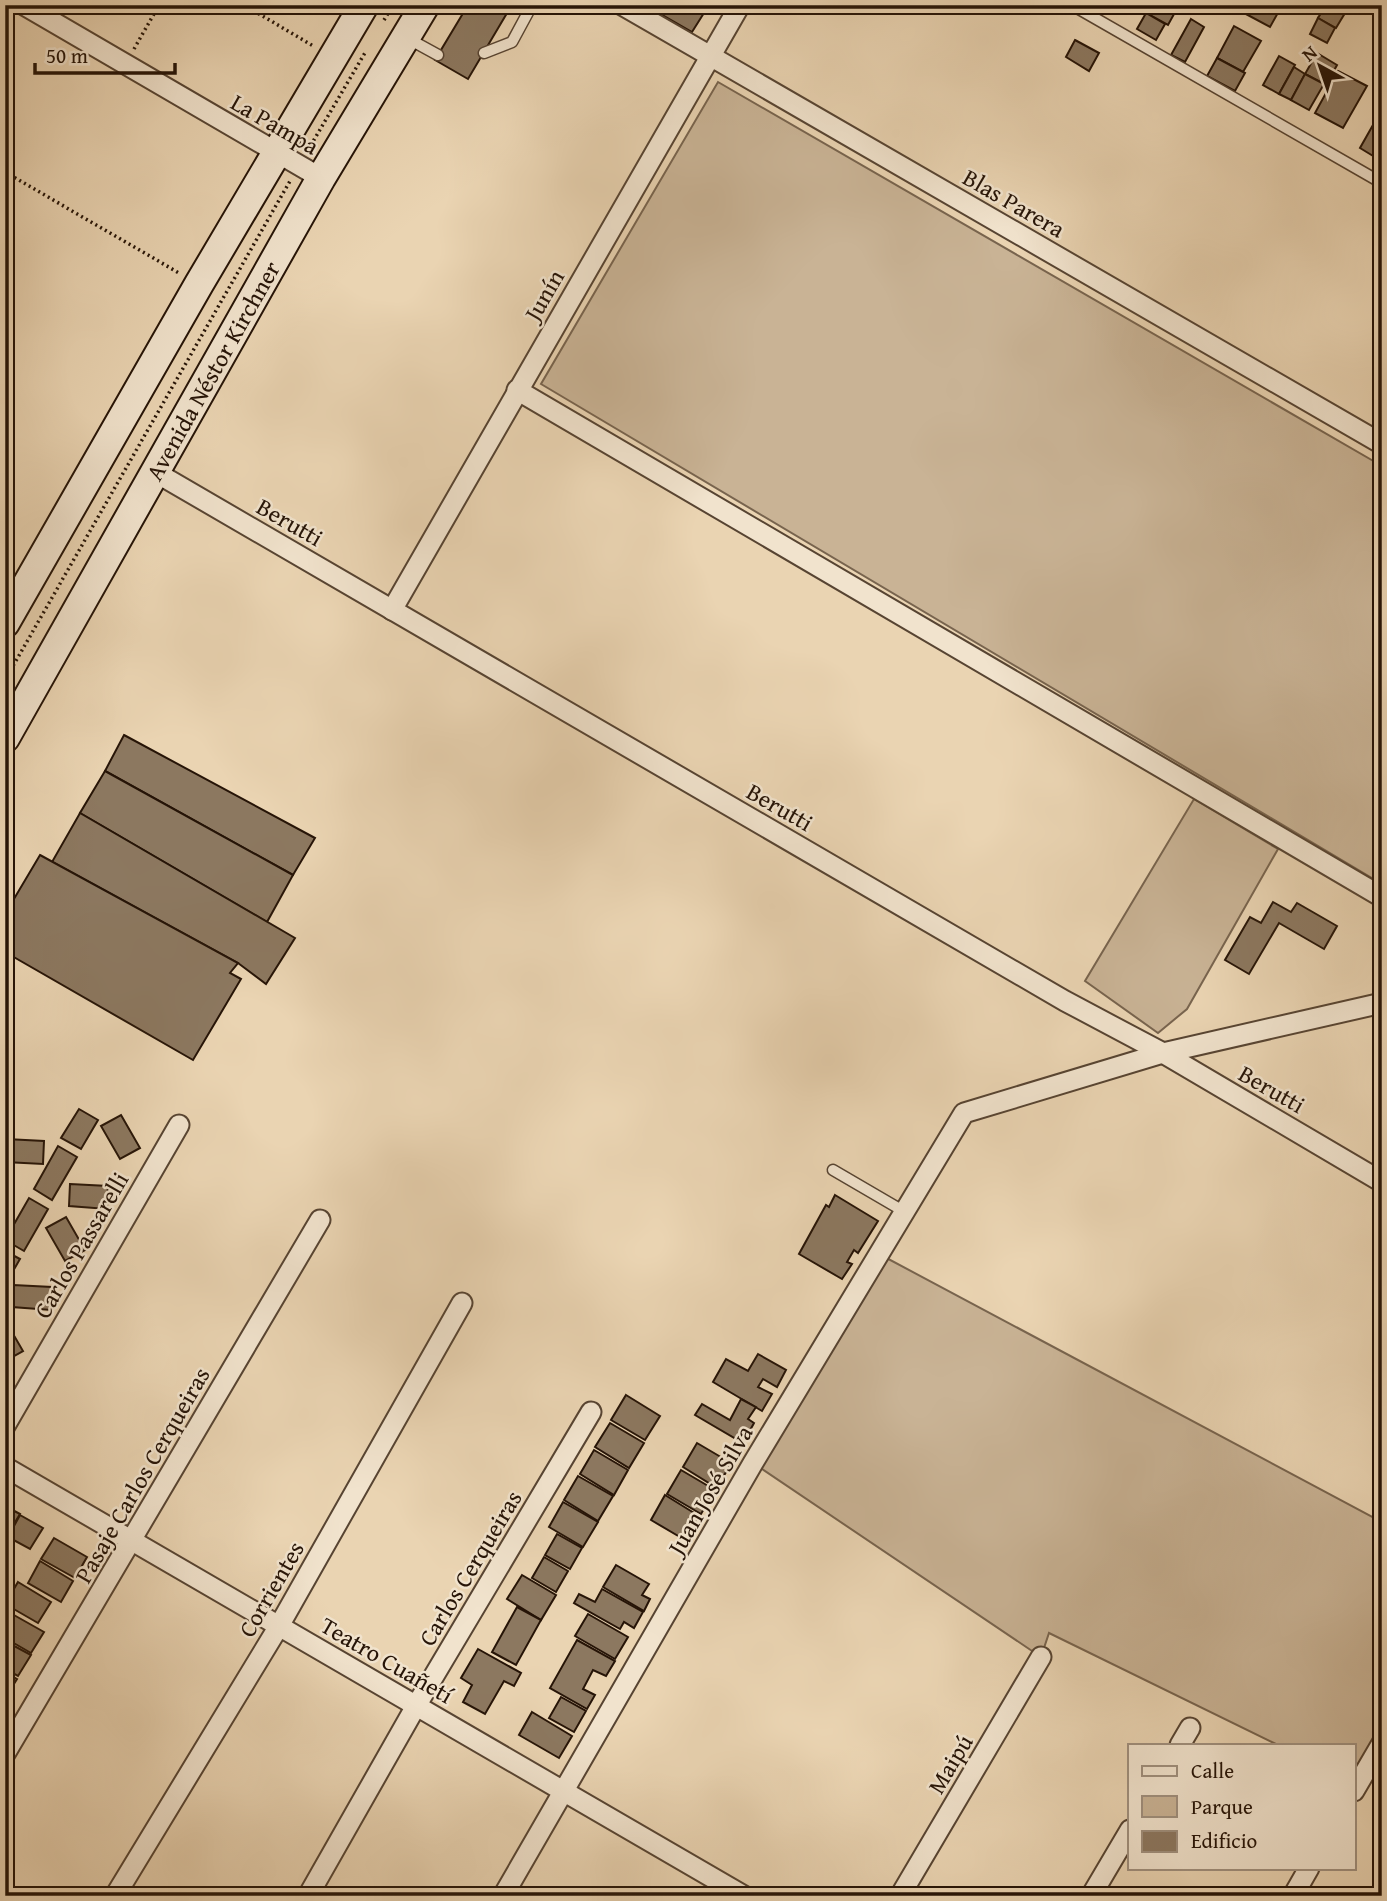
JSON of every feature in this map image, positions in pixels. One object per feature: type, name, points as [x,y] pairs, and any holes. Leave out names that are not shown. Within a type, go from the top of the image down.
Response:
[{"type":"main road","name":"Avenida Néstor Kirchner","points":[[6,620],[199,284],[406,38],[425,5]]},
{"type":"main road","name":"Avenida Néstor Kirchner","points":[[5,738],[155,472],[299,166],[334,58],[372,17]]},
{"type":"street","name":"La Pampa","points":[[24,5],[124,66],[299,166]]},
{"type":"street","name":"Blas Parera","points":[[622,5],[1382,444]]},
{"type":"street","name":"Junín","points":[[393,610],[740,5]]},
{"type":"street","points":[[517,390],[1382,897]]},
{"type":"street","name":"Berutti","points":[[155,472],[1382,1182]]},
{"type":"street","points":[[1163,1053],[1382,1003]]},
{"type":"street","name":"Juan José Silva","points":[[503,1896],[753,1464],[964,1112],[1163,1053]]},
{"type":"street","name":"Carlos Passarelli","points":[[5,1426],[179,1125]]},
{"type":"street","name":"Pasaje Carlos Cerqueiras","points":[[5,1754],[320,1220]]},
{"type":"street","name":"Corrientes","points":[[115,1896],[279,1626],[462,1303]]},
{"type":"street","name":"Carlos Cerqueiras","points":[[308,1896],[416,1706],[591,1412]]},
{"type":"street","name":"Teatro Cuañetí","points":[[5,1467],[563,1791],[712,1888],[744,1896]]},
{"type":"street","name":"Maipú","points":[[900,1896],[1041,1657]]},
{"type":"street","points":[[1356,1788],[1382,1744]]},
{"type":"street","points":[[1091,1896],[1128,1833]]},
{"type":"street","points":[[1293,1896],[1308,1870]]},
{"type":"lane","points":[[484,53],[512,42],[533,5]]},
{"type":"lane","points":[[1072,5],[1382,183]]},
{"type":"lane","points":[[406,38],[438,55]]},
{"type":"lane","points":[[833,1170],[905,1212]]},
{"type":"path","points":[[124,66],[159,5]]},
{"type":"path","points":[[244,5],[334,58]]},
{"type":"path","points":[[372,17],[393,5]]},
{"type":"path","points":[[5,680],[366,51]]},
{"type":"path","points":[[5,172],[199,284]]},
{"type":"green space","points":[[718,82],[1382,466],[1382,884],[541,384]]},
{"type":"green space","points":[[1194,799],[1278,849],[1187,1009],[1158,1033],[1085,981]]},
{"type":"green space","points":[[879,1254],[1382,1522],[1382,1737],[1356,1779],[1356,1744],[1276,1744],[1049,1633],[1041,1657],[753,1463]]},
{"type":"building","points":[[468,5],[506,5],[510,8],[468,79],[435,60]]},
{"type":"building","points":[[645,5],[709,5],[692,32]]},
{"type":"building","points":[[1150,5],[1179,5],[1168,25],[1146,13]]},
{"type":"building","points":[[1248,5],[1268,5],[1279,11],[1270,27],[1244,13]]},
{"type":"building","points":[[1326,5],[1345,13],[1336,28],[1318,18]]},
{"type":"building","points":[[1362,5],[1382,5],[1382,16]]},
{"type":"building","points":[[1146,13],[1165,24],[1156,40],[1137,29]]},
{"type":"building","points":[[1318,18],[1335,28],[1327,43],[1310,34]]},
{"type":"building","points":[[1191,19],[1204,27],[1185,62],[1171,55]]},
{"type":"building","points":[[1234,26],[1261,41],[1243,72],[1217,58]]},
{"type":"building","points":[[1075,40],[1099,53],[1089,71],[1066,57]]},
{"type":"building","points":[[1317,53],[1337,65],[1326,85],[1305,74]]},
{"type":"building","points":[[1279,56],[1295,65],[1279,94],[1263,85]]},
{"type":"building","points":[[1217,58],[1245,73],[1235,91],[1207,76]]},
{"type":"building","points":[[1294,67],[1305,74],[1291,100],[1279,94]]},
{"type":"building","points":[[1338,71],[1367,86],[1343,128],[1315,113]]},
{"type":"building","points":[[1305,74],[1324,84],[1309,110],[1291,100]]},
{"type":"building","points":[[1382,109],[1382,153],[1378,159],[1360,148]]},
{"type":"building","points":[[124,735],[315,838],[293,875],[105,771]]},
{"type":"building","points":[[105,771],[293,875],[267,922],[80,813]]},
{"type":"building","points":[[80,813],[295,938],[266,984],[238,963],[52,862]]},
{"type":"building","points":[[40,855],[238,963],[230,973],[241,979],[193,1060],[5,952],[5,914]]},
{"type":"building","points":[[1273,902],[1291,912],[1297,903],[1337,926],[1324,949],[1279,923],[1249,974],[1225,960],[1250,917],[1261,923]]},
{"type":"building","points":[[79,1109],[98,1120],[81,1149],[61,1138]]},
{"type":"building","points":[[121,1115],[140,1148],[120,1159],[101,1126]]},
{"type":"building","points":[[6,1139],[44,1141],[43,1164],[5,1162]]},
{"type":"building","points":[[58,1146],[77,1157],[52,1200],[34,1189]]},
{"type":"building","points":[[70,1184],[108,1186],[107,1209],[69,1206]]},
{"type":"building","points":[[835,1195],[878,1221],[858,1253],[854,1250],[847,1262],[852,1264],[842,1279],[799,1254],[826,1205],[829,1207]]},
{"type":"building","points":[[29,1198],[48,1209],[24,1251],[5,1240]]},
{"type":"building","points":[[66,1217],[85,1250],[65,1261],[46,1228]]},
{"type":"building","points":[[5,1251],[20,1259],[5,1285]]},
{"type":"building","points":[[13,1285],[52,1287],[51,1310],[12,1307]]},
{"type":"building","points":[[5,1320],[23,1351],[5,1361]]},
{"type":"building","points":[[758,1354],[786,1370],[777,1387],[763,1379],[758,1387],[772,1394],[762,1411],[713,1382],[726,1359],[748,1371]]},
{"type":"building","points":[[626,1395],[660,1416],[645,1440],[611,1420]]},
{"type":"building","points":[[741,1399],[756,1407],[748,1419],[754,1423],[743,1443],[695,1415],[702,1404],[730,1420]]},
{"type":"building","points":[[610,1423],[644,1443],[629,1468],[595,1447]]},
{"type":"building","points":[[697,1443],[731,1463],[717,1488],[683,1467]]},
{"type":"building","points":[[594,1450],[628,1470],[614,1495],[580,1474]]},
{"type":"building","points":[[681,1470],[715,1490],[701,1514],[667,1494]]},
{"type":"building","points":[[578,1476],[613,1496],[598,1521],[564,1500]]},
{"type":"building","points":[[665,1495],[699,1516],[685,1540],[651,1520]]},
{"type":"building","points":[[563,1502],[598,1522],[583,1547],[549,1527]]},
{"type":"building","points":[[5,1506],[20,1514],[5,1539]]},
{"type":"building","points":[[20,1515],[43,1528],[30,1549],[8,1537]]},
{"type":"building","points":[[557,1534],[582,1548],[570,1569],[545,1555]]},
{"type":"building","points":[[54,1538],[87,1557],[75,1578],[41,1559]]},
{"type":"building","points":[[544,1557],[568,1571],[556,1592],[532,1578]]},
{"type":"building","points":[[40,1561],[73,1581],[61,1602],[28,1583]]},
{"type":"building","points":[[616,1565],[649,1584],[642,1595],[650,1599],[644,1611],[603,1587]]},
{"type":"building","points":[[522,1575],[556,1595],[541,1620],[507,1599]]},
{"type":"building","points":[[18,1582],[51,1602],[38,1623],[5,1604]]},
{"type":"building","points":[[602,1589],[643,1612],[634,1628],[624,1622],[620,1629],[574,1603],[579,1594],[595,1602]]},
{"type":"building","points":[[517,1607],[541,1620],[516,1665],[492,1652]]},
{"type":"building","points":[[5,1610],[44,1632],[31,1653],[5,1638]]},
{"type":"building","points":[[588,1614],[628,1637],[615,1659],[575,1636]]},
{"type":"building","points":[[577,1640],[615,1661],[606,1676],[593,1670],[583,1689],[595,1695],[587,1709],[550,1688]]},
{"type":"building","points":[[5,1641],[31,1655],[18,1676],[5,1669]]},
{"type":"building","points":[[478,1649],[521,1673],[514,1686],[504,1681],[485,1714],[463,1702],[472,1685],[461,1678]]},
{"type":"building","points":[[5,1672],[17,1679],[5,1698]]},
{"type":"building","points":[[561,1697],[586,1711],[574,1732],[549,1718]]},
{"type":"building","points":[[532,1712],[572,1736],[559,1758],[519,1735]]}]
